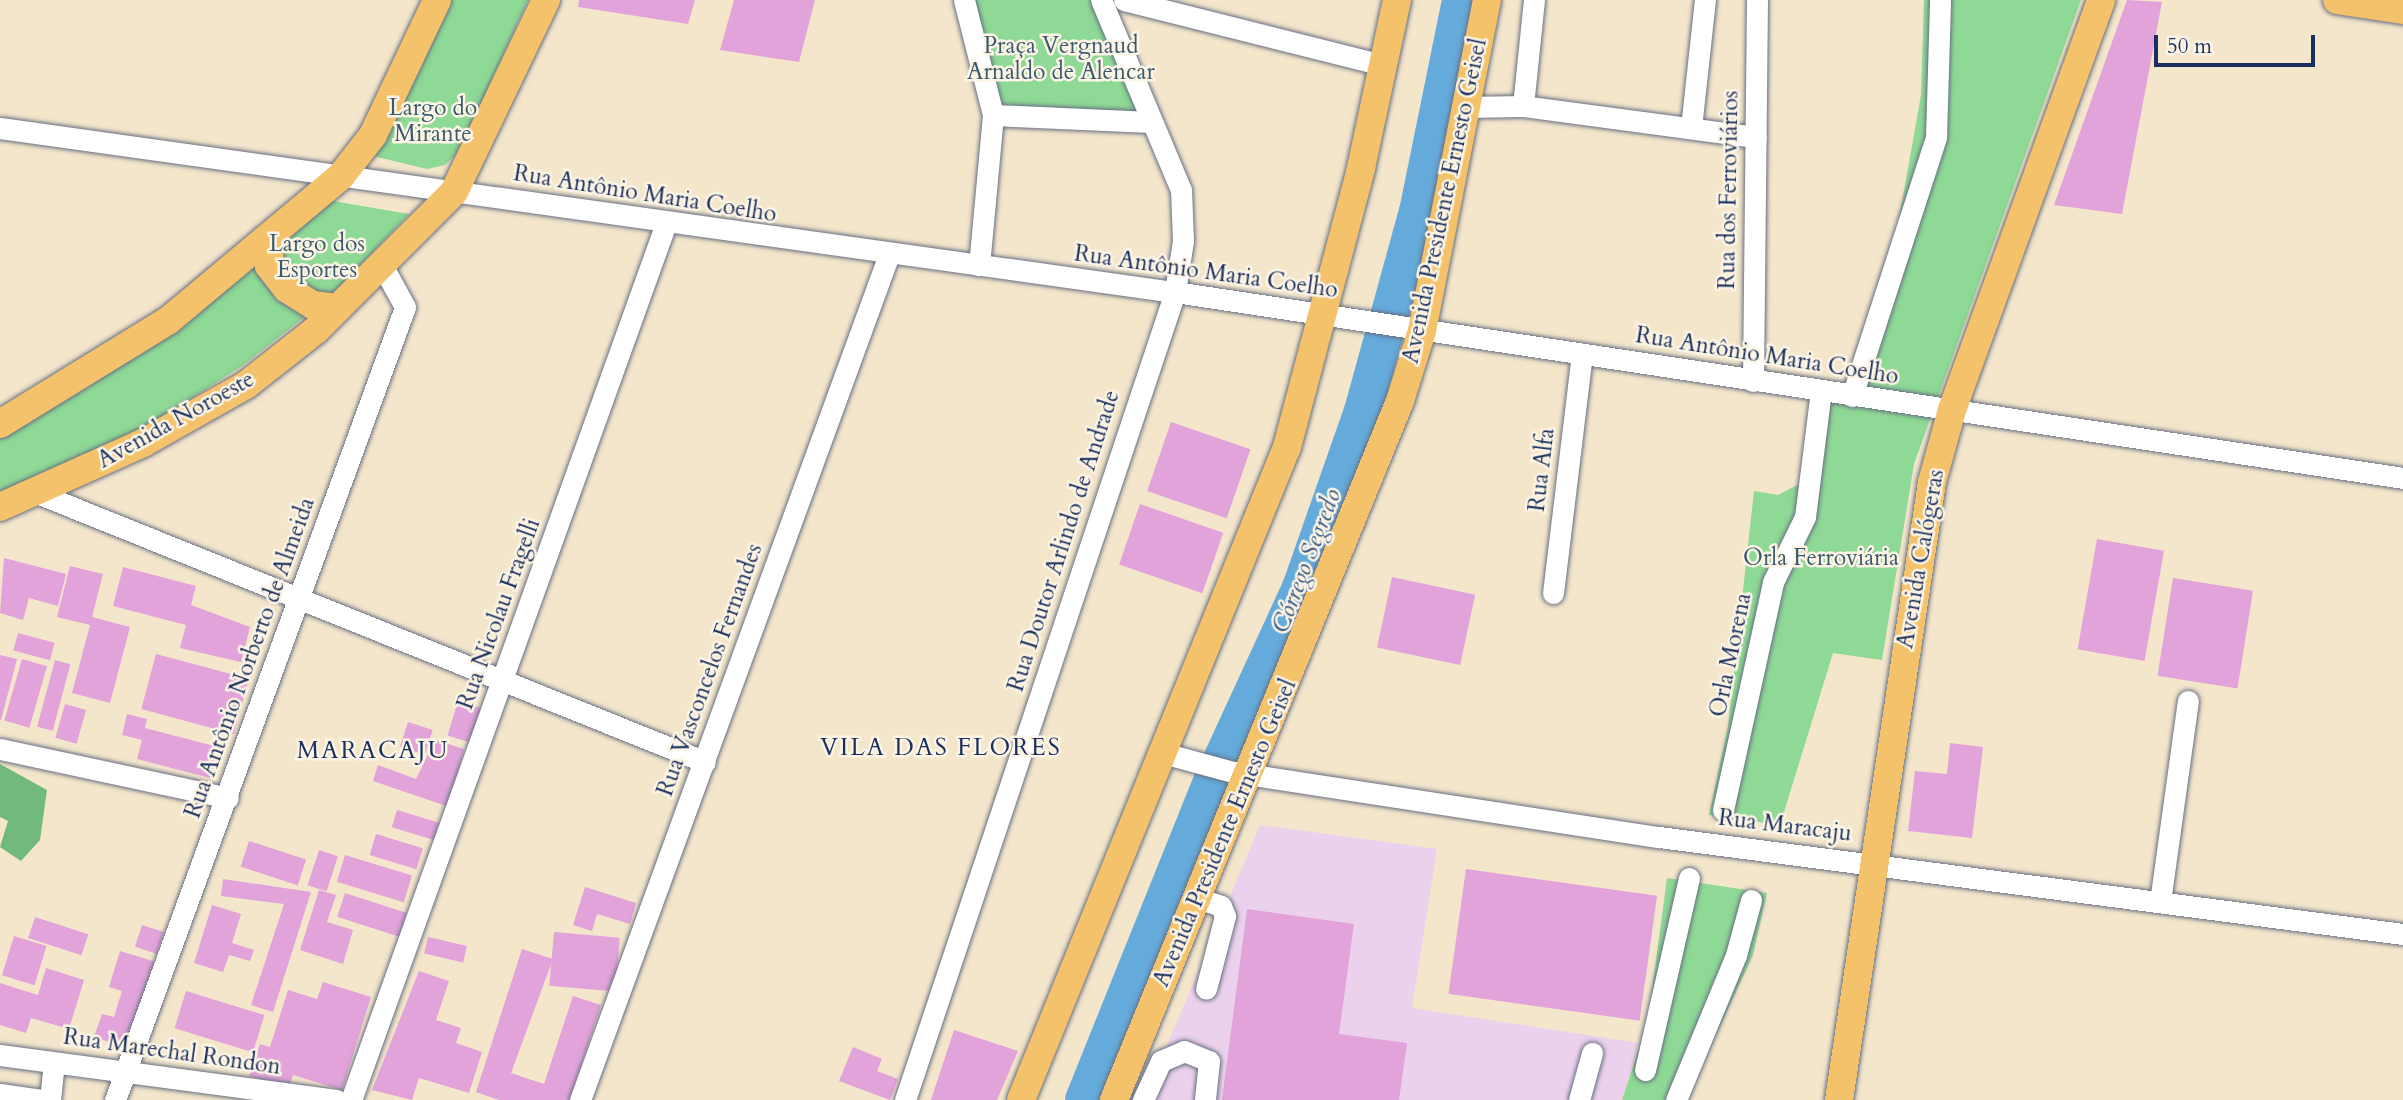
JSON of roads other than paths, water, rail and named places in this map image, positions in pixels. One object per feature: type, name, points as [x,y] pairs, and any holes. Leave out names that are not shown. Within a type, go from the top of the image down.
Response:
[{"type":"main road","points":[[0,424],[169,320],[270,239],[341,176],[373,135],[437,0]]},
{"type":"main road","name":"Avenida Noroeste","points":[[0,507],[37,493],[246,385],[338,308],[454,192],[546,0]]},
{"type":"main road","points":[[1021,1100],[1172,755],[1335,318],[1397,0]]},
{"type":"main road","name":"Avenida Presidente Ernesto Geisel","points":[[1114,1100],[1197,898],[1241,774],[1376,467],[1422,331],[1487,0]]},
{"type":"main road","name":"Avenida Calógeras","points":[[1839,1100],[1918,545],[1952,410],[2101,0]]},
{"type":"main road","points":[[2337,0],[2403,10]]},
{"type":"main road","points":[[270,239],[269,266],[282,285],[313,305],[338,308]]},
{"type":"street","points":[[964,0],[993,115],[979,265]]},
{"type":"street","name":"Rua Doutor Arlindo de Andrade","points":[[905,1100],[1175,292],[1183,241],[1181,190],[1101,0]]},
{"type":"street","points":[[1124,0],[1383,65]]},
{"type":"street","points":[[1523,106],[1534,0]]},
{"type":"street","points":[[1691,128],[1705,0]]},
{"type":"street","name":"Rua dos Ferroviários","points":[[1752,381],[1757,0]]},
{"type":"street","points":[[1852,396],[1936,137],[1940,0]]},
{"type":"street","points":[[1465,107],[1523,106],[1756,136]]},
{"type":"street","points":[[993,115],[1151,122]]},
{"type":"street","name":"Rua Antônio Maria Coelho","points":[[0,128],[888,257],[979,265],[1175,292],[1392,327],[2403,478]]},
{"type":"street","name":"Rua Nicolau Fragelli","points":[[351,1100],[505,678],[666,223]]},
{"type":"street","name":"Rua Vasconcelos Fernandes","points":[[580,1100],[888,257]]},
{"type":"street","name":"Rua Antônio Norberto de Almeida","points":[[115,1100],[228,798],[405,307],[382,265]]},
{"type":"street","name":"Rua Alfa","points":[[1553,593],[1582,354]]},
{"type":"street","name":"Orla Morena","points":[[1723,810],[1773,582],[1805,517],[1821,391]]},
{"type":"street","points":[[37,493],[302,594],[705,762]]},
{"type":"street","points":[[2160,902],[2188,701]]},
{"type":"street","points":[[0,749],[228,798]]},
{"type":"street","name":"Rua Maracaju","points":[[1172,755],[1241,774],[2403,934]]},
{"type":"street","points":[[1645,1070],[1689,878]]},
{"type":"street","points":[[1197,898],[1221,906],[1225,916],[1206,989]]},
{"type":"street","points":[[1676,1100],[1736,955],[1751,900]]},
{"type":"street","points":[[1143,1100],[1161,1061],[1184,1051],[1209,1061],[1205,1100]]},
{"type":"street","points":[[1579,1100],[1592,1053]]},
{"type":"street","name":"Rua Marechal Rondon","points":[[0,1055],[336,1100]]},
{"type":"street","points":[[50,1100],[54,1063]]},
{"type":"street","points":[[0,1094],[42,1100]]},
{"type":"waterway","name":"Córrego Segredo","points":[[1084,1100],[1214,777],[1301,588],[1363,411],[1418,212],[1461,0]]},
{"type":"district","name":"VILA DAS FLORES","points":[[941,748]]},
{"type":"district","name":"MARACAJU","points":[[373,751]]},
{"type":"park label","name":"Praça Vergnaud Arnaldo de Alencar","points":[[1061,59]]},
{"type":"park label","name":"Largo do Mirante","points":[[433,121]]},
{"type":"park label","name":"Largo dos Esportes","points":[[317,257]]},
{"type":"park label","name":"Orla Ferroviária","points":[[1821,558]]}]
